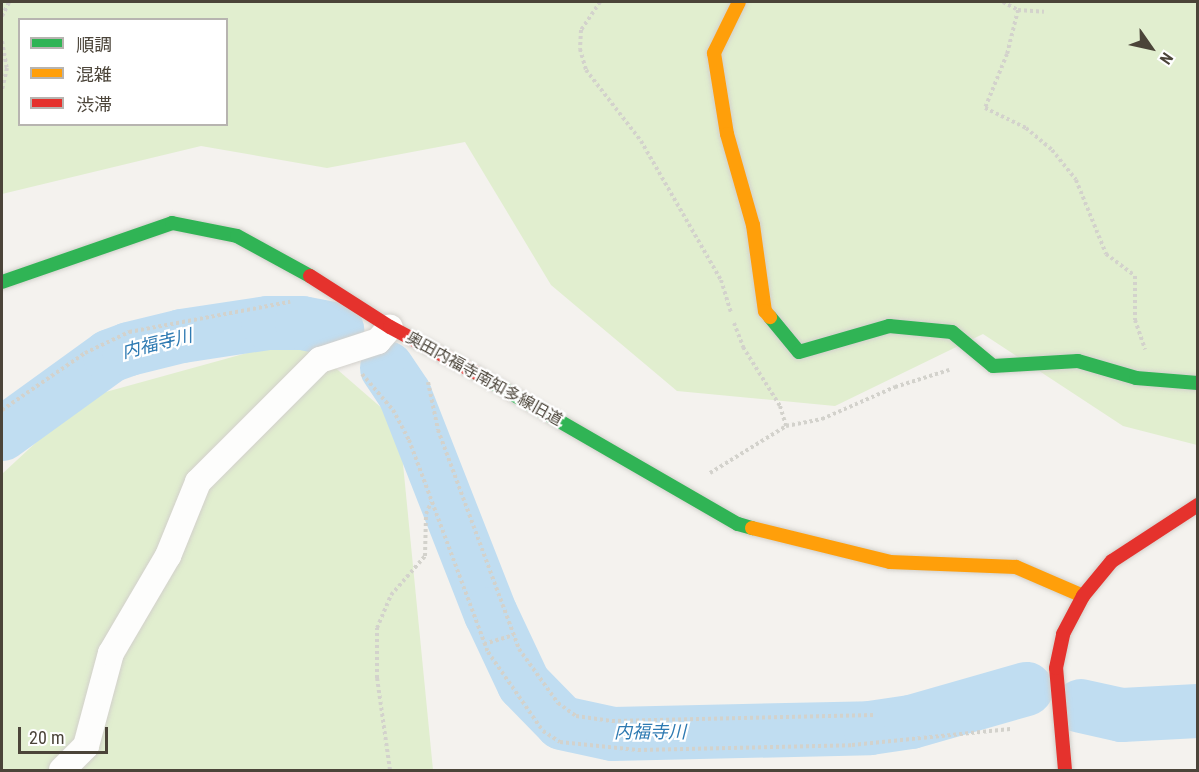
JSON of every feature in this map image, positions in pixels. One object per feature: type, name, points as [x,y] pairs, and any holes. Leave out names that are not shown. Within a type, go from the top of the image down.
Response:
[{"type":"street","points":[[739,2],[714,53],[727,134],[753,225],[765,311],[799,352],[889,326],[952,332],[993,366],[1078,361],[1140,379],[1197,383]]},
{"type":"street","points":[[2,282],[172,223],[237,236],[326,286],[390,327]]},
{"type":"street","name":"奥田内福寺南知多線旧道","points":[[62,771],[86,747],[111,653],[183,527],[198,482],[320,360],[378,341],[390,327],[431,348],[738,524],[822,548],[890,562],[1016,567],[1083,596]]},
{"type":"street","points":[[1065,771],[1056,668],[1063,634],[1083,596],[1112,561],[1197,505]]},
{"type":"path","points":[[2,16],[9,2]]},
{"type":"path","points":[[600,2],[581,30],[580,49],[586,70],[641,141],[721,280],[736,332],[766,379],[786,426]]},
{"type":"path","points":[[1003,2],[1018,10],[1044,12]]},
{"type":"path","points":[[1018,10],[1007,54],[985,108],[1026,128],[1052,150],[1076,180],[1106,254],[1136,276],[1135,320],[1147,362],[1140,379]]},
{"type":"path","points":[[2,41],[7,68],[2,89]]},
{"type":"path","points":[[2,410],[85,353],[129,332],[248,313],[302,299],[326,286]]},
{"type":"path","points":[[431,348],[429,394],[438,430],[514,635],[537,678],[558,703],[576,716],[612,722],[875,715]]},
{"type":"path","points":[[338,353],[378,390],[393,410],[409,440],[484,644],[543,731],[560,742],[638,750],[829,746],[1010,729]]},
{"type":"path","points":[[682,491],[786,426],[822,419],[937,371],[993,366]]},
{"type":"path","points":[[390,771],[377,678],[377,628],[391,595],[425,556],[426,514],[432,501]]},
{"type":"path","points":[[484,644],[514,635]]},
{"type":"green space","points":[[2,2],[1197,2],[1197,445],[1123,426],[983,334],[835,406],[677,391],[551,285],[465,142],[327,168],[201,146],[2,194]]},
{"type":"green space","points":[[301,338],[399,423],[433,770],[2,770],[2,474],[84,398]]},
{"type":"waterway","name":"内福寺川","points":[[2,434],[110,356],[129,349],[182,336],[268,323],[302,323],[337,330]]},
{"type":"waterway","name":"内福寺川","points":[[387,368],[405,395],[491,614],[524,684],[562,723],[613,734],[870,728],[911,722],[1026,689]]},
{"type":"waterway","name":"内福寺川","points":[[1081,706],[1122,715],[1198,711]]},
{"type":"traffic: fast","points":[[2,282],[172,223],[237,236],[310,276]]},
{"type":"traffic: fast","points":[[770,317],[799,352],[889,326],[952,332],[993,366],[1078,361],[1136,378],[1198,383]]},
{"type":"traffic: fast","points":[[476,373],[738,524],[752,528]]},
{"type":"traffic: slow","points":[[739,2],[714,53],[727,134],[753,225],[765,311],[770,317]]},
{"type":"traffic: slow","points":[[752,528],[890,562],[1016,567],[1083,596]]},
{"type":"traffic: jam","points":[[310,276],[390,327],[476,373]]},
{"type":"traffic: jam","points":[[1065,770],[1056,668],[1063,634],[1083,596],[1112,561],[1198,505]]}]
